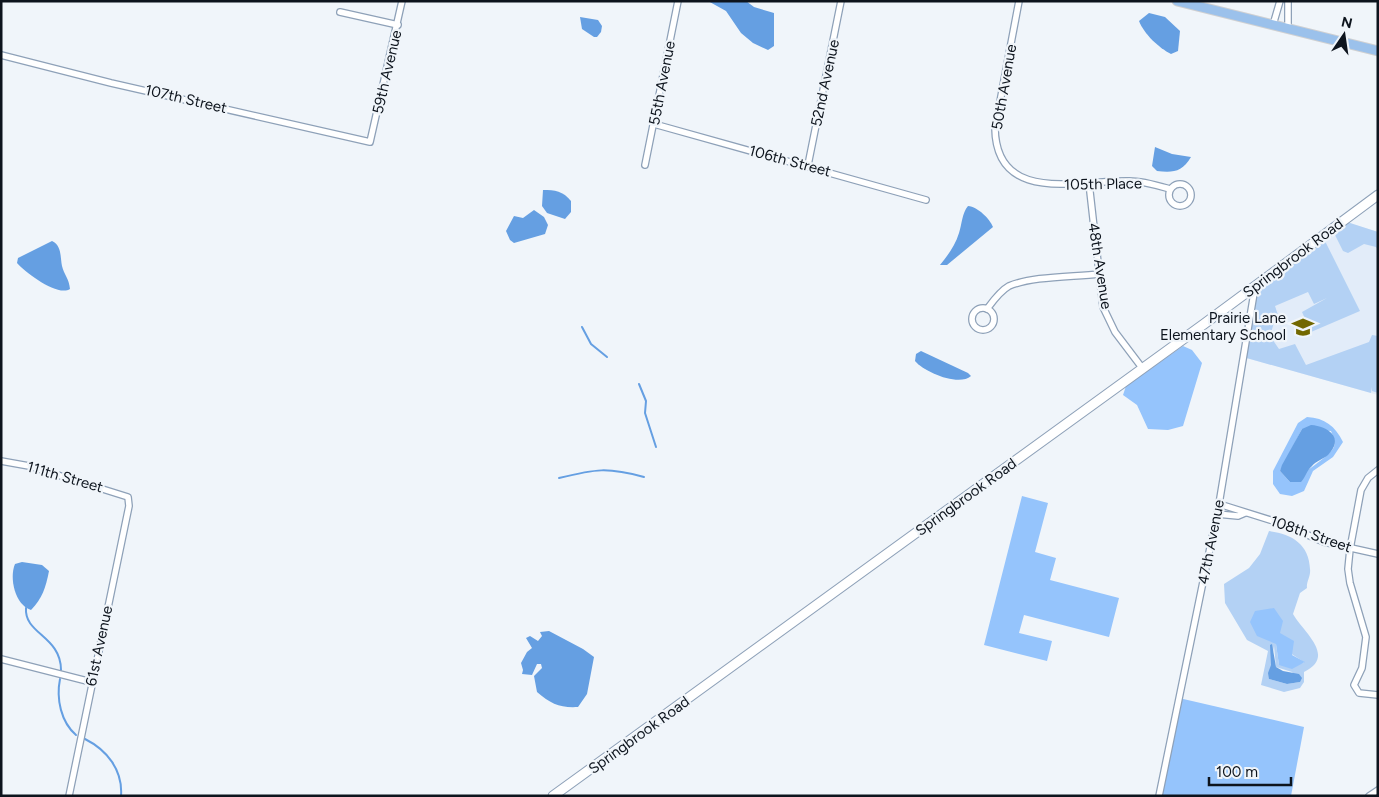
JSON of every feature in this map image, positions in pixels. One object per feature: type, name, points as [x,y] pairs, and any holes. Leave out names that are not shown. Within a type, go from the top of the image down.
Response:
[{"type":"main road","points":[[1178,1],[1378,51]]},
{"type":"street","name":"59th Avenue","points":[[370,142],[402,1]]},
{"type":"street","name":"55th Avenue","points":[[645,165],[678,1]]},
{"type":"street","name":"52nd Avenue","points":[[808,165],[841,1]]},
{"type":"street","name":"50th Avenue","points":[[1019,1],[995,136],[999,152],[1010,169],[1036,183]]},
{"type":"street","points":[[1273,26],[1280,1]]},
{"type":"street","points":[[1288,1],[1286,7],[1288,29]]},
{"type":"street","points":[[340,12],[398,25]]},
{"type":"street","name":"107th Street","points":[[1,55],[112,83],[370,142]]},
{"type":"street","name":"106th Street","points":[[654,124],[808,165],[926,200]]},
{"type":"street","name":"105th Place","points":[[1036,183],[1142,182],[1170,189]]},
{"type":"street","name":"48th Avenue","points":[[1089,183],[1103,308],[1115,332],[1143,369]]},
{"type":"street","name":"105th Place","points":[[1176,184],[1184,184],[1191,192],[1190,200],[1185,205],[1174,205],[1169,200],[1170,189],[1176,184]]},
{"type":"street","name":"Springbrook Road","points":[[552,796],[1143,369],[1378,195]]},
{"type":"street","points":[[987,309],[1000,293],[1009,286],[1027,282],[1099,274]]},
{"type":"street","name":"47th Avenue","points":[[1158,796],[1219,504],[1255,287]]},
{"type":"street","name":"111th Street","points":[[1,461],[29,466],[128,497]]},
{"type":"street","points":[[1378,470],[1368,478],[1362,490],[1350,549],[1348,569],[1350,583],[1366,637],[1362,668],[1354,685],[1359,693],[1378,695]]},
{"type":"street","name":"61st Avenue","points":[[69,796],[129,506],[128,497]]},
{"type":"street","name":"108th Street","points":[[1219,504],[1239,508],[1245,513],[1280,523],[1324,542],[1378,554]]},
{"type":"street","name":"108th Street","points":[[1217,514],[1238,516],[1245,513]]},
{"type":"street","points":[[1,659],[92,682]]},
{"type":"street","points":[[1370,796],[1378,790]]},
{"type":"shaded area","points":[[708,1],[746,1],[754,7],[774,13],[774,46],[768,50],[753,43],[741,33],[726,11]]},
{"type":"shaded area","points":[[1149,13],[1165,17],[1180,31],[1178,51],[1171,54],[1152,40],[1144,31],[1139,21]]},
{"type":"shaded area","points":[[580,17],[598,20],[602,26],[601,32],[597,37],[582,29]]},
{"type":"shaded area","points":[[1155,147],[1172,154],[1191,157],[1181,169],[1168,172],[1157,171],[1152,166]]},
{"type":"shaded area","points":[[543,190],[558,192],[565,195],[571,201],[571,212],[565,219],[547,213],[542,206]]},
{"type":"shaded area","points":[[968,206],[983,214],[993,227],[947,265],[940,265],[955,242],[963,215]]},
{"type":"shaded area","points":[[534,210],[544,217],[548,225],[545,234],[514,243],[510,240],[506,231],[514,216],[523,218]]},
{"type":"shaded area","points":[[1343,221],[1378,232],[1378,395],[1243,357],[1255,287]]},
{"type":"shaded area","points":[[1347,222],[1378,232],[1378,250],[1376,247],[1364,244],[1348,253],[1343,251],[1334,233]]},
{"type":"shaded area","points":[[1322,240],[1326,243],[1360,311],[1311,332],[1302,312],[1327,298],[1314,304],[1308,292],[1275,306],[1278,315],[1276,316],[1270,336],[1279,349],[1295,344],[1306,365],[1369,342],[1372,335],[1378,336],[1378,393],[1372,391],[1372,387],[1371,393],[1243,357],[1255,287]]},
{"type":"shaded area","points":[[52,241],[59,248],[62,266],[69,282],[70,289],[65,291],[42,283],[17,263],[18,258]]},
{"type":"shaded area","points":[[1183,346],[1192,350],[1202,363],[1183,426],[1168,430],[1148,429],[1137,405],[1123,395],[1126,386]]},
{"type":"shaded area","points":[[921,351],[971,376],[966,379],[950,379],[926,370],[915,361],[916,354]]},
{"type":"shaded area","points":[[1307,417],[1324,421],[1337,431],[1343,442],[1333,457],[1313,471],[1304,491],[1292,496],[1280,494],[1273,484],[1273,471],[1298,423]],"holes":[[[1302,429],[1331,431],[1335,443],[1331,451],[1314,466],[1290,482],[1280,471]]]},
{"type":"shaded area","points":[[1311,425],[1328,430],[1332,434],[1335,438],[1333,449],[1310,468],[1301,482],[1290,482],[1280,471],[1282,465],[1302,429]]},
{"type":"shaded area","points":[[1022,496],[1048,503],[1035,552],[1056,558],[1050,580],[1119,598],[1109,637],[1024,615],[1019,633],[1052,641],[1047,661],[984,645]]},
{"type":"shaded area","points":[[1269,531],[1285,535],[1298,542],[1303,547],[1309,560],[1310,572],[1307,588],[1300,593],[1293,614],[1315,644],[1318,651],[1318,659],[1313,666],[1304,672],[1304,682],[1300,688],[1284,692],[1261,685],[1268,651],[1247,640],[1225,603],[1224,584],[1249,568],[1260,554]],"holes":[[[1276,644],[1304,662],[1304,663],[1279,665]],[[1274,646],[1276,667],[1292,672],[1300,682],[1287,684],[1269,679]]]},
{"type":"shaded area","points":[[22,562],[42,565],[49,571],[43,592],[31,610],[25,607],[17,597],[13,583],[15,564]]},
{"type":"shaded area","points":[[1274,608],[1283,621],[1280,633],[1294,641],[1292,655],[1305,662],[1292,669],[1279,665],[1276,644],[1257,636],[1250,622],[1255,611]]},
{"type":"shaded area","points":[[549,631],[594,657],[587,694],[578,707],[566,707],[556,704],[537,692],[534,676],[542,668],[541,664],[537,664],[532,675],[522,674],[521,663],[527,652],[532,648],[526,638],[530,636],[538,641],[542,636],[540,632]]},
{"type":"shaded area","points":[[1272,644],[1276,667],[1283,671],[1299,674],[1302,678],[1300,682],[1287,684],[1269,679],[1268,673],[1271,665],[1270,645]]},
{"type":"shaded area","points":[[1179,698],[1304,727],[1291,796],[1159,796]]},
{"type":"waterway","points":[[582,327],[591,344],[607,357]]},
{"type":"waterway","points":[[639,384],[646,401],[645,413],[656,447]]},
{"type":"waterway","points":[[559,478],[602,470],[644,477]]},
{"type":"waterway","points":[[26,608],[27,617],[31,624],[55,650],[61,670]]},
{"type":"waterway","points":[[60,679],[59,702],[61,710],[67,724],[76,735]]},
{"type":"waterway","points":[[85,739],[100,749],[112,762],[119,778],[121,796]]},
{"type":"place","name":"Prairie Lane Elementary School","points":[[1303,327]]}]
